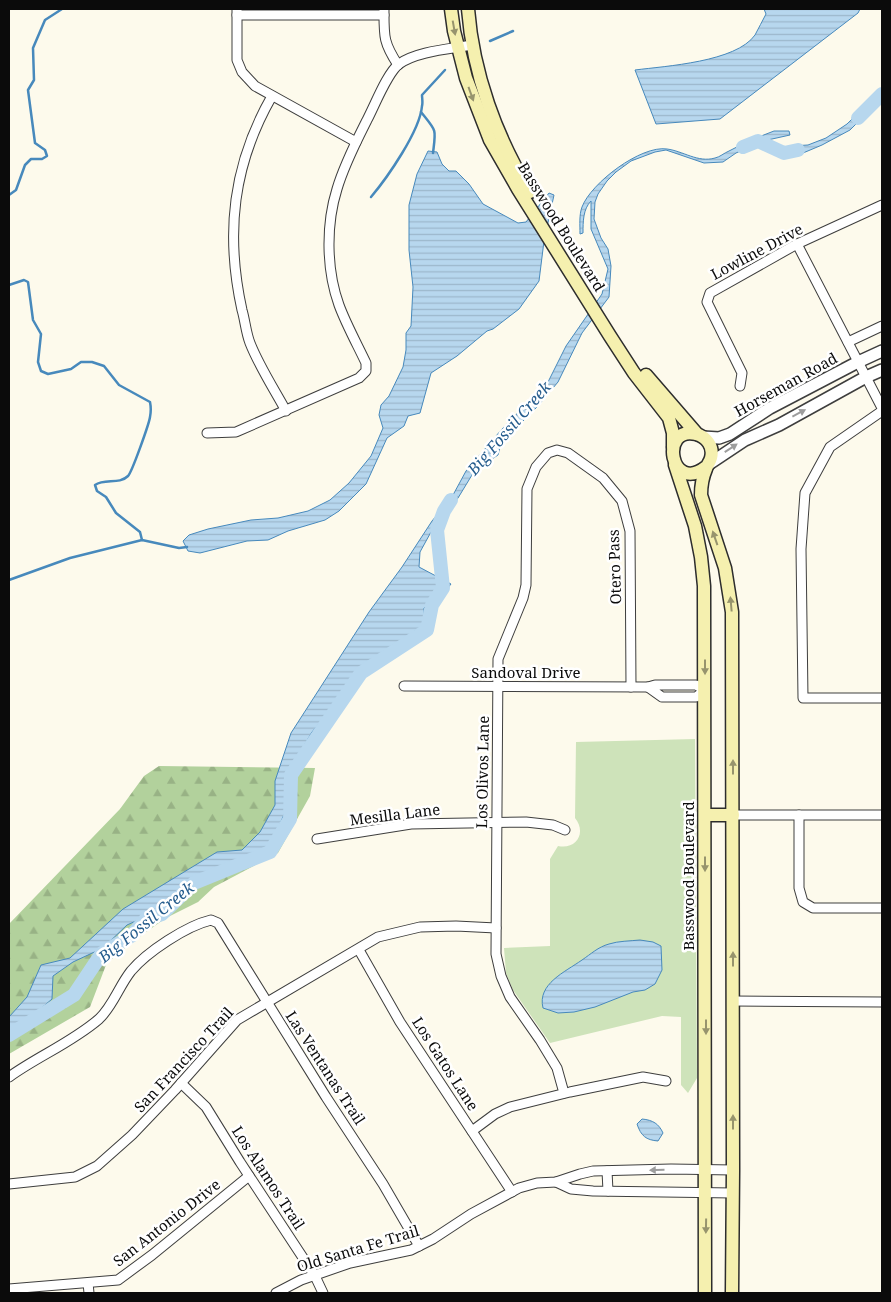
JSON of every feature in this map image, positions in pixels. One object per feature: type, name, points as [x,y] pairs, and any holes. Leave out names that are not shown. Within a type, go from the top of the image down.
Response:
[{"type":"main road","name":"Basswood Boulevard","points":[[451,9],[458,48],[469,90],[482,122],[612,332],[634,372],[669,418],[673,433],[673,446]]},
{"type":"main road","name":"Basswood Boulevard","points":[[468,9],[472,45],[478,70],[493,117],[522,187]]},
{"type":"main road","name":"Basswood Boulevard","points":[[612,332],[700,436]]},
{"type":"main road","points":[[707,466],[696,473],[690,473],[679,468],[673,458],[673,446],[678,439],[685,435],[700,436],[709,443],[712,451],[702,485],[701,496],[723,562],[731,605],[733,815],[732,1293]]},
{"type":"main road","name":"Basswood Boulevard","points":[[675,464],[692,515],[701,557],[704,600],[706,1293]]},
{"type":"main road","points":[[705,815],[733,815]]},
{"type":"street","points":[[356,142],[255,86],[242,72],[237,60],[237,12],[384,12],[384,35],[387,48],[398,65]]},
{"type":"street","points":[[207,433],[236,432],[359,378],[366,371],[366,363],[338,304],[330,259],[329,230],[337,189],[356,142],[385,84],[398,65],[408,59],[427,53],[472,45]]},
{"type":"street","points":[[272,96],[251,136],[239,176],[234,213],[234,254],[239,296],[250,342],[286,411]]},
{"type":"street","name":"Lowline Drive","points":[[740,386],[742,373],[706,302],[710,293],[797,244],[882,205]]},
{"type":"street","points":[[797,244],[882,410],[830,447],[805,493],[801,549],[803,698],[882,698]]},
{"type":"street","points":[[848,342],[882,326]]},
{"type":"street","name":"Horseman Road","points":[[700,436],[719,438],[730,434],[770,408],[858,362],[882,352]]},
{"type":"street","name":"Horseman Road","points":[[707,466],[745,440],[882,370]]},
{"type":"street","name":"Los Olivos Lane","points":[[557,450],[548,453],[536,467],[527,489],[526,585],[524,598],[498,659],[496,954],[501,976],[510,998],[557,1068],[564,1093]]},
{"type":"street","name":"Otero Pass","points":[[557,450],[568,453],[603,478],[622,501],[630,531],[631,688]]},
{"type":"street","name":"Sandoval Drive","points":[[404,686],[631,688],[655,685],[696,685],[704,690],[696,697],[662,697],[648,687]]},
{"type":"street","points":[[668,697],[669,685]]},
{"type":"street","points":[[733,815],[882,815]]},
{"type":"street","points":[[799,815],[799,888],[803,902],[813,908],[882,908]]},
{"type":"street","name":"Mesilla Lane","points":[[317,839],[411,824],[526,822],[553,825],[565,830]]},
{"type":"street","name":"Las Ventanas Trail","points":[[9,1077],[72,1040],[100,1017],[115,998],[131,972],[150,953],[198,923],[211,920],[218,923],[266,1003],[383,1184],[418,1246]]},
{"type":"street","name":"San Francisco Trail","points":[[9,1184],[76,1176],[97,1166],[132,1135],[237,1020],[359,950],[378,937],[420,928],[456,926],[496,928]]},
{"type":"street","name":"Los Gatos Lane","points":[[359,950],[400,1022],[512,1192]]},
{"type":"street","points":[[733,1001],[882,1002]]},
{"type":"street","points":[[472,1131],[495,1114],[564,1093],[643,1077],[666,1081]]},
{"type":"street","name":"Los Alamos Trail","points":[[181,1083],[206,1107],[315,1276],[323,1293]]},
{"type":"street","name":"Old Santa Fe Trail","points":[[276,1293],[301,1280],[350,1263],[411,1250],[433,1239],[471,1214],[520,1188],[556,1182],[577,1174],[607,1171],[733,1170]]},
{"type":"street","points":[[607,1171],[608,1191]]},
{"type":"street","points":[[577,1174],[578,1189]]},
{"type":"street","name":"San Antonio Drive","points":[[9,1289],[118,1280],[152,1255],[249,1176]]},
{"type":"street","name":"Old Santa Fe Trail","points":[[556,1182],[572,1189],[733,1193]]},
{"type":"street","points":[[88,1283],[89,1293]]},
{"type":"green space","points":[[695,739],[697,1078],[688,1093],[681,1085],[681,1017],[662,1016],[550,1043],[513,990],[506,973],[504,948],[550,946],[550,859],[558,846],[564,847],[574,843],[580,835],[580,829],[575,818],[576,742]]},
{"type":"green space","points":[[159,766],[315,768],[310,796],[278,853],[214,887],[198,902],[166,918],[139,937],[106,965],[90,1007],[9,1054],[9,924],[120,809],[144,776]]},
{"type":"water","points":[[764,9],[860,9],[858,13],[720,119],[656,124],[635,70],[699,61],[733,51],[746,44],[755,35],[766,14]]},
{"type":"water","points":[[870,105],[871,109],[850,130],[822,145],[803,153],[783,157],[776,154],[791,146],[808,145],[826,138],[847,124],[862,109]]},
{"type":"water","points":[[774,131],[789,131],[790,135],[763,141],[736,153],[723,162],[704,163],[666,150],[655,152],[631,161],[607,181],[595,202],[594,219],[601,238],[608,249],[611,266],[609,297],[582,333],[558,382],[537,407],[501,443],[498,455],[475,470],[458,498],[431,532],[420,552],[419,567],[451,584],[424,608],[425,627],[414,631],[403,644],[355,681],[312,732],[285,778],[286,810],[269,849],[257,856],[194,879],[171,896],[154,913],[127,925],[103,948],[73,962],[53,976],[52,999],[9,1036],[9,1017],[27,997],[41,965],[70,958],[123,909],[217,852],[242,850],[260,832],[275,805],[275,781],[291,733],[369,612],[402,567],[432,521],[453,495],[466,471],[502,429],[548,382],[566,346],[602,294],[608,269],[591,229],[591,201],[588,204],[583,220],[583,233],[580,234],[582,207],[595,187],[631,159],[656,149],[673,150],[697,158],[709,159],[719,157]]},
{"type":"water","points":[[428,151],[437,152],[442,164],[449,171],[456,171],[469,184],[483,204],[518,223],[526,222],[549,193],[554,195],[544,241],[539,281],[519,309],[493,329],[487,331],[457,356],[431,373],[420,413],[408,416],[404,426],[387,438],[366,484],[339,511],[325,520],[288,531],[268,540],[247,541],[200,553],[188,551],[183,541],[189,535],[251,520],[278,518],[308,511],[330,500],[349,483],[371,456],[383,428],[379,415],[381,405],[389,396],[403,367],[406,333],[411,326],[413,287],[409,250],[409,205],[417,174]]},
{"type":"water","points":[[640,940],[653,942],[661,946],[662,970],[655,984],[645,990],[633,992],[595,1007],[574,1012],[558,1013],[543,1008],[544,992],[548,985],[561,974],[605,945]]},
{"type":"water","points":[[642,1119],[652,1121],[660,1127],[663,1133],[658,1141],[650,1140],[640,1132],[637,1124]]},
{"type":"waterway","points":[[9,195],[16,190],[25,165],[31,159],[42,159],[47,156],[45,150],[35,143],[28,90],[34,80],[33,48],[45,20],[62,9]]},
{"type":"waterway","points":[[490,41],[513,31]]},
{"type":"waterway","points":[[371,197],[394,166],[409,141],[420,116],[422,95],[445,70]]},
{"type":"waterway","name":"Big Fossil Creek","points":[[858,118],[882,94]]},
{"type":"waterway","points":[[421,112],[430,123],[435,134],[433,153]]},
{"type":"waterway","name":"Big Fossil Creek","points":[[743,147],[758,141],[784,153],[798,150]]},
{"type":"waterway","points":[[9,285],[24,280],[28,282],[33,320],[41,334],[38,362],[41,371],[48,374],[71,369],[81,362],[92,362],[104,366],[119,385],[150,402],[149,421],[130,473],[124,479],[95,485],[97,491],[106,497],[116,513],[140,532],[142,540]]},
{"type":"waterway","name":"Big Fossil Creek","points":[[9,1035],[74,995],[102,953],[131,936],[146,919],[162,914],[194,883],[270,852],[290,819],[291,775],[361,673],[427,630],[432,605],[443,588],[437,530],[444,511],[451,500]]},
{"type":"waterway","points":[[9,580],[70,558],[142,540],[179,548],[187,547]]}]
